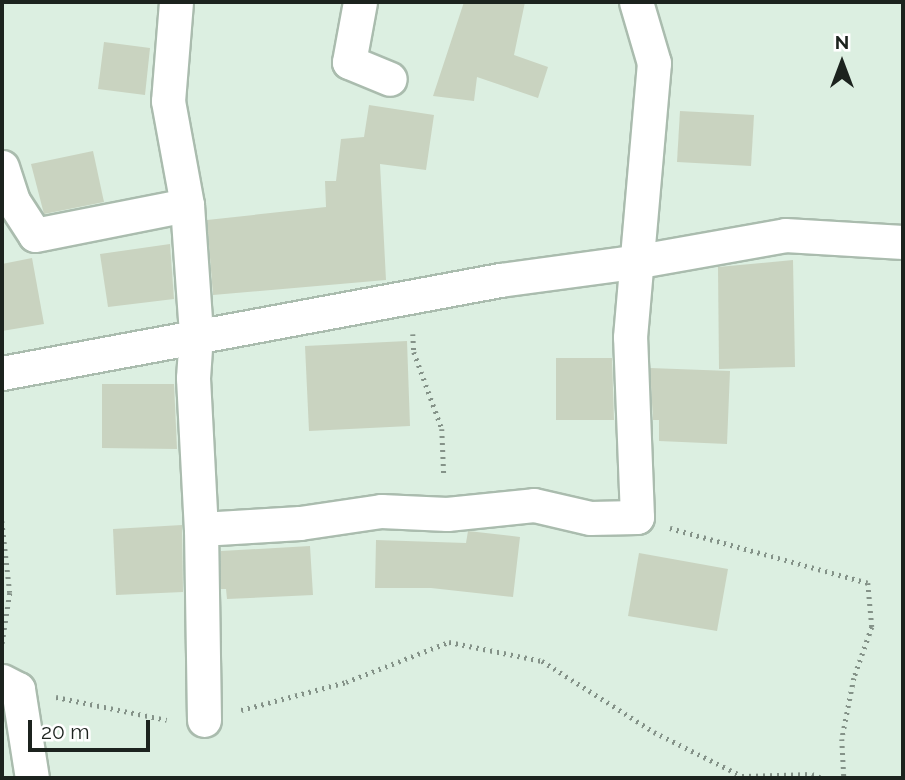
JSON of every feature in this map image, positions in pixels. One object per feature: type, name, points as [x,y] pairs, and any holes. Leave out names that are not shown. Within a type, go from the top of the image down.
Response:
[{"type":"street","points":[[176,2],[169,101],[187,205],[196,334],[193,378],[201,529],[204,720]]},
{"type":"street","points":[[360,2],[349,62],[390,79]]},
{"type":"street","points":[[201,529],[300,523],[381,511],[447,514],[534,505],[590,518],[637,517],[629,337],[654,63],[636,2]]},
{"type":"street","points":[[2,167],[13,201],[34,234],[187,205]]},
{"type":"street","points":[[2,373],[196,334],[314,318],[500,280],[634,262],[785,234],[903,242]]},
{"type":"street","points":[[10,685],[32,778]]},
{"type":"path","points":[[412,298],[414,352],[442,429],[447,514]]},
{"type":"path","points":[[637,517],[706,541],[868,583],[872,627],[854,678],[842,739],[844,778]]},
{"type":"path","points":[[2,521],[10,593],[2,646]]},
{"type":"path","points":[[10,685],[155,720],[204,720],[346,682],[449,642],[542,661],[654,732],[742,776],[812,774],[822,778]]},
{"type":"building","points":[[464,2],[525,2],[514,55],[548,67],[538,98],[477,77],[474,101],[433,96]]},
{"type":"building","points":[[104,42],[150,48],[145,95],[98,89]]},
{"type":"building","points":[[369,105],[434,115],[426,170],[380,164],[386,280],[213,295],[207,220],[326,207],[325,181],[336,181],[341,139],[364,137]]},
{"type":"building","points":[[680,111],[754,115],[751,166],[677,162]]},
{"type":"building","points":[[93,151],[104,202],[44,214],[31,164]]},
{"type":"building","points":[[170,244],[174,299],[108,307],[100,254]]},
{"type":"building","points":[[32,258],[44,324],[2,331],[2,264]]},
{"type":"building","points":[[793,260],[795,367],[719,369],[718,267]]},
{"type":"building","points":[[407,341],[410,426],[309,431],[305,346]]},
{"type":"building","points":[[556,358],[612,358],[614,420],[556,420]]},
{"type":"building","points":[[650,368],[730,371],[727,444],[659,441],[659,420],[653,420]]},
{"type":"building","points":[[102,384],[174,384],[177,449],[102,448]]},
{"type":"building","points":[[182,525],[183,592],[116,595],[113,529]]},
{"type":"building","points":[[468,531],[520,537],[513,597],[431,588],[375,588],[376,540],[466,543]]},
{"type":"building","points":[[310,546],[313,595],[227,599],[226,589],[221,589],[221,551]]},
{"type":"building","points":[[639,553],[728,569],[717,631],[628,616]]}]
